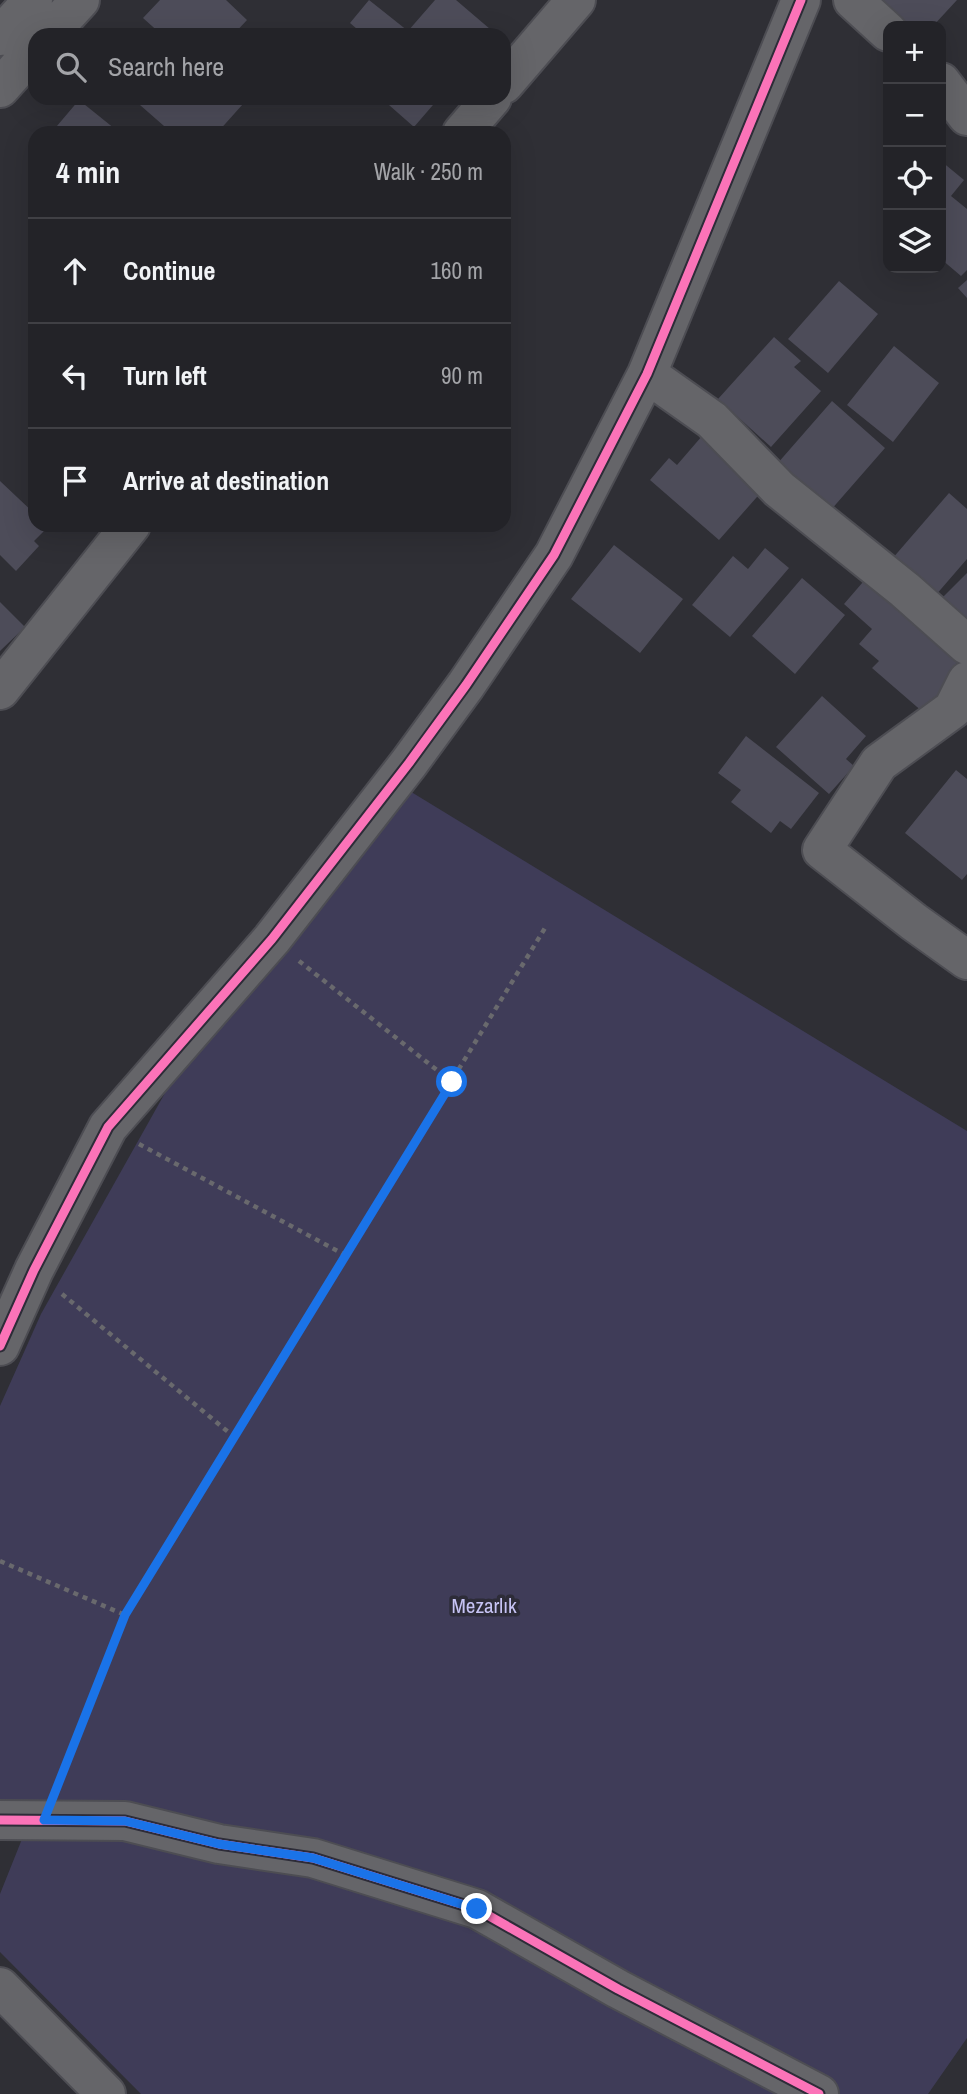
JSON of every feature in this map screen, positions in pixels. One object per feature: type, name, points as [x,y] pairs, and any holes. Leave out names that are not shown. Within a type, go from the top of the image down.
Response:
[{"type":"street","points":[[0,36],[33,0]]},
{"type":"street","points":[[54,28],[80,0]]},
{"type":"street","points":[[511,76],[576,0]]},
{"type":"street","points":[[0,1346],[34,1270],[108,1127],[272,939],[410,763],[554,555],[647,374],[801,0]]},
{"type":"street","points":[[853,0],[883,27]]},
{"type":"street","points":[[0,88],[28,57]]},
{"type":"street","points":[[943,84],[967,116]]},
{"type":"street","points":[[468,126],[486,105]]},
{"type":"street","points":[[647,374],[712,420],[779,489],[905,590],[967,645]]},
{"type":"street","points":[[0,690],[125,532]]},
{"type":"street","points":[[967,681],[953,709],[879,763],[822,850],[967,960]]},
{"type":"street","points":[[0,1820],[125,1821],[219,1844],[313,1858],[477,1909],[618,1989],[819,2094]]},
{"type":"street","points":[[0,1987],[106,2094]]},
{"type":"path","points":[[44,1820],[125,1615],[544,928]]},
{"type":"path","points":[[272,939],[452,1082]]},
{"type":"path","points":[[108,1127],[345,1255]]},
{"type":"path","points":[[34,1270],[233,1436]]},
{"type":"path","points":[[0,1561],[125,1615]]},
{"type":"green space","name":"Mezarlık","points":[[408,790],[967,1131],[967,2038],[928,2094],[141,2094],[0,1952],[0,1894],[36,1804],[0,1803],[0,1406],[41,1314],[188,1052]]},
{"type":"building","points":[[160,0],[226,0],[247,20],[240,28],[154,28],[143,18]]},
{"type":"building","points":[[369,0],[404,28],[356,28],[350,23]]},
{"type":"building","points":[[435,0],[456,0],[489,28],[411,28]]},
{"type":"building","points":[[863,0],[957,0],[938,21],[886,21]]},
{"type":"building","points":[[75,105],[85,105],[111,126],[57,126]]},
{"type":"building","points":[[140,105],[242,105],[223,126],[164,126]]},
{"type":"building","points":[[389,105],[433,105],[413,126]]},
{"type":"building","points":[[946,165],[964,180],[951,196],[967,209],[967,270],[961,276],[946,263]]},
{"type":"building","points":[[967,280],[967,298],[958,288]]},
{"type":"building","points":[[839,281],[878,314],[828,373],[788,339]]},
{"type":"building","points":[[774,337],[801,361],[794,367],[821,391],[771,447],[718,399]]},
{"type":"building","points":[[894,346],[939,383],[893,442],[847,405]]},
{"type":"building","points":[[832,401],[885,448],[830,511],[777,464]]},
{"type":"building","points":[[702,436],[764,489],[719,540],[650,480],[669,458],[677,465]]},
{"type":"building","points":[[0,481],[28,507],[28,532],[43,532],[34,541],[39,546],[16,571],[0,555]]},
{"type":"building","points":[[949,493],[967,509],[967,559],[935,596],[892,559]]},
{"type":"building","points":[[614,545],[683,599],[640,653],[571,599]]},
{"type":"building","points":[[765,548],[789,568],[730,637],[692,605],[733,556],[748,569]]},
{"type":"building","points":[[967,573],[967,622],[943,597]]},
{"type":"building","points":[[869,575],[962,657],[951,670],[957,675],[924,713],[872,668],[879,661],[859,644],[872,629],[844,604]]},
{"type":"building","points":[[802,578],[845,615],[795,674],[752,636]]},
{"type":"building","points":[[0,602],[25,627],[0,651]]},
{"type":"building","points":[[822,696],[866,736],[846,759],[854,766],[829,794],[776,747]]},
{"type":"building","points":[[746,736],[819,793],[791,829],[780,821],[771,833],[731,802],[741,790],[718,773]]},
{"type":"building","points":[[956,770],[967,779],[967,874],[962,880],[905,833]]},
{"type":"cycle path","points":[[0,1346],[34,1270],[108,1127],[272,939],[409,763],[466,685],[554,555],[647,374],[801,0]]},
{"type":"cycle path","points":[[0,1820],[125,1821],[219,1844],[313,1858],[477,1909],[618,1989],[819,2094]]},
{"type":"route","points":[[452,1082],[125,1615],[44,1820],[125,1821],[219,1844],[313,1858],[477,1909]]}]
